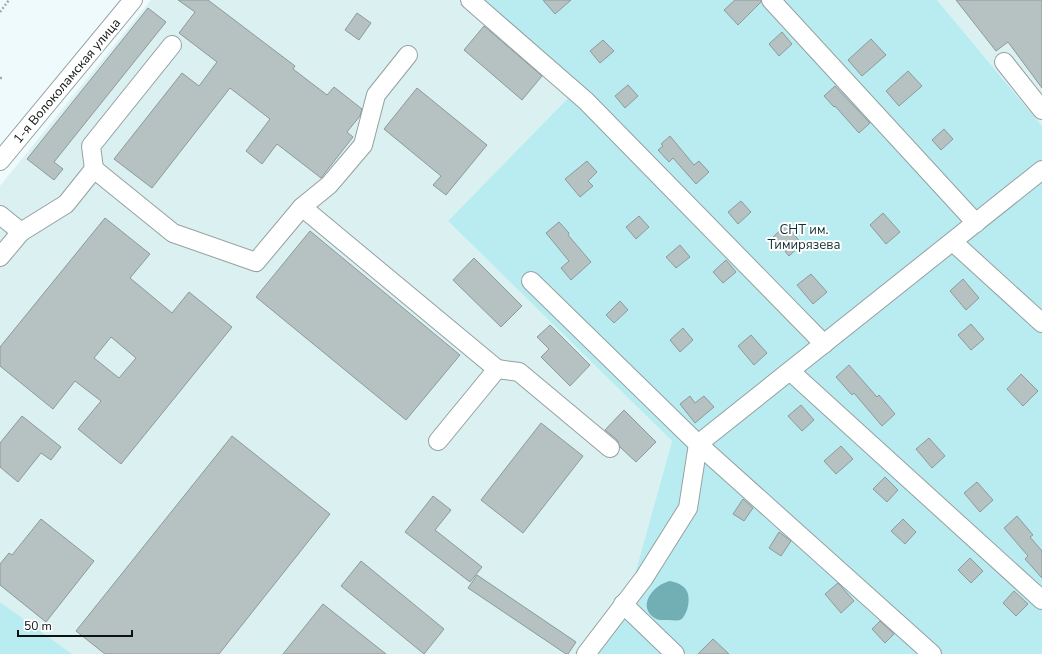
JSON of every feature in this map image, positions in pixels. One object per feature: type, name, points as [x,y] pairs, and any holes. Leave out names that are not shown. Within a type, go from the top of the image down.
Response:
[{"type":"street","name":"1-я Волоколамская улица","points":[[0,161],[133,0]]},
{"type":"street","points":[[470,0],[586,101],[824,344]]},
{"type":"street","points":[[771,0],[976,223]]},
{"type":"street","points":[[172,45],[91,146],[94,169],[173,233],[256,262],[302,207],[329,185],[363,145],[376,95],[408,55]]},
{"type":"street","points":[[1004,62],[1042,110]]},
{"type":"street","points":[[0,257],[21,232],[66,204],[94,169]]},
{"type":"street","points":[[586,654],[644,578],[688,508],[698,444],[1042,170]]},
{"type":"street","points":[[302,207],[498,369],[519,372],[610,448]]},
{"type":"street","points":[[0,216],[21,232]]},
{"type":"street","points":[[952,242],[1042,323]]},
{"type":"street","points":[[531,281],[698,444],[932,654]]},
{"type":"street","points":[[438,441],[498,369]]},
{"type":"street","points":[[790,371],[1042,600]]},
{"type":"street","points":[[624,604],[675,654]]},
{"type":"path","points":[[0,12],[9,0]]},
{"type":"shaded area","points":[[151,0],[466,0],[574,92],[448,221],[672,441],[635,574],[574,654],[72,654],[0,602],[0,186]]},
{"type":"shaded area","points":[[937,0],[1042,0],[1042,126]]},
{"type":"shaded area","points":[[670,581],[680,584],[684,587],[688,594],[689,599],[687,610],[680,620],[657,619],[649,612],[647,606],[647,601],[654,590]]},
{"type":"green space","name":"СНТ им. Тимирязева","points":[[466,0],[937,0],[1042,126],[1042,654],[574,654],[635,574],[672,441],[448,221],[574,92]]},
{"type":"green space","points":[[0,602],[72,654],[0,654]]},
{"type":"building","points":[[178,0],[208,0],[295,66],[293,69],[327,95],[334,87],[362,109],[360,116],[347,132],[353,137],[321,178],[277,144],[262,164],[246,151],[270,119],[230,88],[152,188],[114,159],[182,73],[199,86],[217,62],[179,33],[195,12]]},
{"type":"building","points":[[543,0],[571,0],[555,14]]},
{"type":"building","points":[[735,0],[761,0],[761,2],[738,25],[724,10]]},
{"type":"building","points":[[956,0],[1042,0],[1042,88],[1008,42],[996,51]]},
{"type":"building","points":[[148,8],[166,22],[54,162],[63,169],[54,180],[27,159]]},
{"type":"building","points":[[357,13],[371,23],[359,40],[345,30]]},
{"type":"building","points":[[484,26],[542,76],[522,100],[464,50]]},
{"type":"building","points":[[782,32],[792,44],[779,56],[769,44]]},
{"type":"building","points":[[871,39],[886,55],[862,76],[848,60]]},
{"type":"building","points":[[603,40],[614,51],[600,63],[590,51]]},
{"type":"building","points":[[908,71],[922,86],[899,106],[886,91]]},
{"type":"building","points":[[628,85],[638,96],[625,108],[615,96]]},
{"type":"building","points":[[835,86],[870,123],[859,133],[824,96]]},
{"type":"building","points":[[417,88],[487,145],[446,195],[433,185],[441,176],[384,129]]},
{"type":"building","points":[[944,129],[953,139],[941,150],[932,140]]},
{"type":"building","points":[[670,136],[694,165],[699,161],[709,172],[696,184],[673,158],[669,162],[658,150],[663,146],[661,144]]},
{"type":"building","points":[[587,161],[597,172],[588,181],[593,186],[580,197],[565,179]]},
{"type":"building","points":[[741,201],[751,212],[738,224],[728,212]]},
{"type":"building","points":[[883,213],[900,232],[886,244],[870,225]]},
{"type":"building","points":[[639,216],[649,227],[636,239],[626,227]]},
{"type":"building","points":[[105,218],[150,254],[130,278],[172,313],[189,292],[232,327],[121,464],[78,429],[101,401],[75,381],[53,409],[0,366],[0,347]],"holes":[[[111,337],[136,358],[119,378],[94,358]]]},
{"type":"building","points":[[559,222],[591,262],[571,280],[561,268],[569,261],[546,233]]},
{"type":"building","points":[[786,225],[802,244],[789,256],[773,237]]},
{"type":"building","points":[[310,231],[460,355],[406,420],[256,297]]},
{"type":"building","points":[[680,245],[690,257],[676,268],[666,257]]},
{"type":"building","points":[[474,258],[522,306],[501,327],[453,280]]},
{"type":"building","points":[[726,260],[736,272],[723,283],[713,272]]},
{"type":"building","points":[[811,274],[827,292],[813,304],[797,285]]},
{"type":"building","points":[[963,279],[979,298],[966,310],[950,291]]},
{"type":"building","points":[[620,301],[628,310],[614,323],[606,315]]},
{"type":"building","points":[[971,324],[984,339],[971,350],[958,335]]},
{"type":"building","points":[[550,325],[590,365],[570,386],[541,357],[549,349],[537,337]]},
{"type":"building","points":[[683,328],[693,340],[680,352],[670,340]]},
{"type":"building","points":[[751,335],[767,353],[754,365],[738,346]]},
{"type":"building","points":[[849,365],[877,397],[879,395],[895,414],[882,426],[854,393],[852,395],[836,377]]},
{"type":"building","points":[[1021,374],[1038,391],[1023,406],[1007,389]]},
{"type":"building","points":[[690,396],[695,403],[704,396],[714,407],[695,423],[680,404]]},
{"type":"building","points":[[801,405],[814,420],[802,431],[788,416]]},
{"type":"building","points":[[624,410],[656,442],[636,462],[620,447],[617,440],[605,430]]},
{"type":"building","points":[[22,416],[61,447],[51,460],[41,453],[18,482],[0,467],[0,443]]},
{"type":"building","points":[[541,423],[583,456],[523,533],[481,500]]},
{"type":"building","points":[[232,436],[330,514],[219,654],[105,654],[76,631]]},
{"type":"building","points":[[929,438],[945,456],[932,468],[916,449]]},
{"type":"building","points":[[841,446],[853,459],[836,474],[824,461]]},
{"type":"building","points":[[885,477],[898,490],[887,502],[873,489]]},
{"type":"building","points":[[977,482],[993,500],[980,512],[964,493]]},
{"type":"building","points":[[433,496],[451,510],[435,530],[482,567],[470,582],[405,532]]},
{"type":"building","points":[[743,499],[753,508],[744,521],[733,514]]},
{"type":"building","points":[[1017,516],[1033,535],[1030,537],[1042,551],[1042,578],[1025,559],[1028,556],[1004,528]]},
{"type":"building","points":[[41,519],[94,561],[46,622],[0,585],[0,564],[9,553],[12,555]]},
{"type":"building","points":[[903,519],[916,532],[905,544],[891,531]]},
{"type":"building","points":[[779,532],[791,541],[781,556],[769,548]]},
{"type":"building","points":[[970,558],[983,571],[971,583],[958,570]]},
{"type":"building","points":[[361,561],[444,629],[424,654],[341,586]]},
{"type":"building","points":[[477,575],[576,642],[568,654],[468,588]]},
{"type":"building","points":[[838,583],[854,601],[841,613],[825,594]]},
{"type":"building","points":[[1014,591],[1028,604],[1016,616],[1003,603]]},
{"type":"building","points":[[323,604],[386,654],[283,654]]},
{"type":"building","points":[[880,621],[894,634],[885,643],[872,629]]},
{"type":"building","points":[[713,639],[729,654],[698,654]]}]
